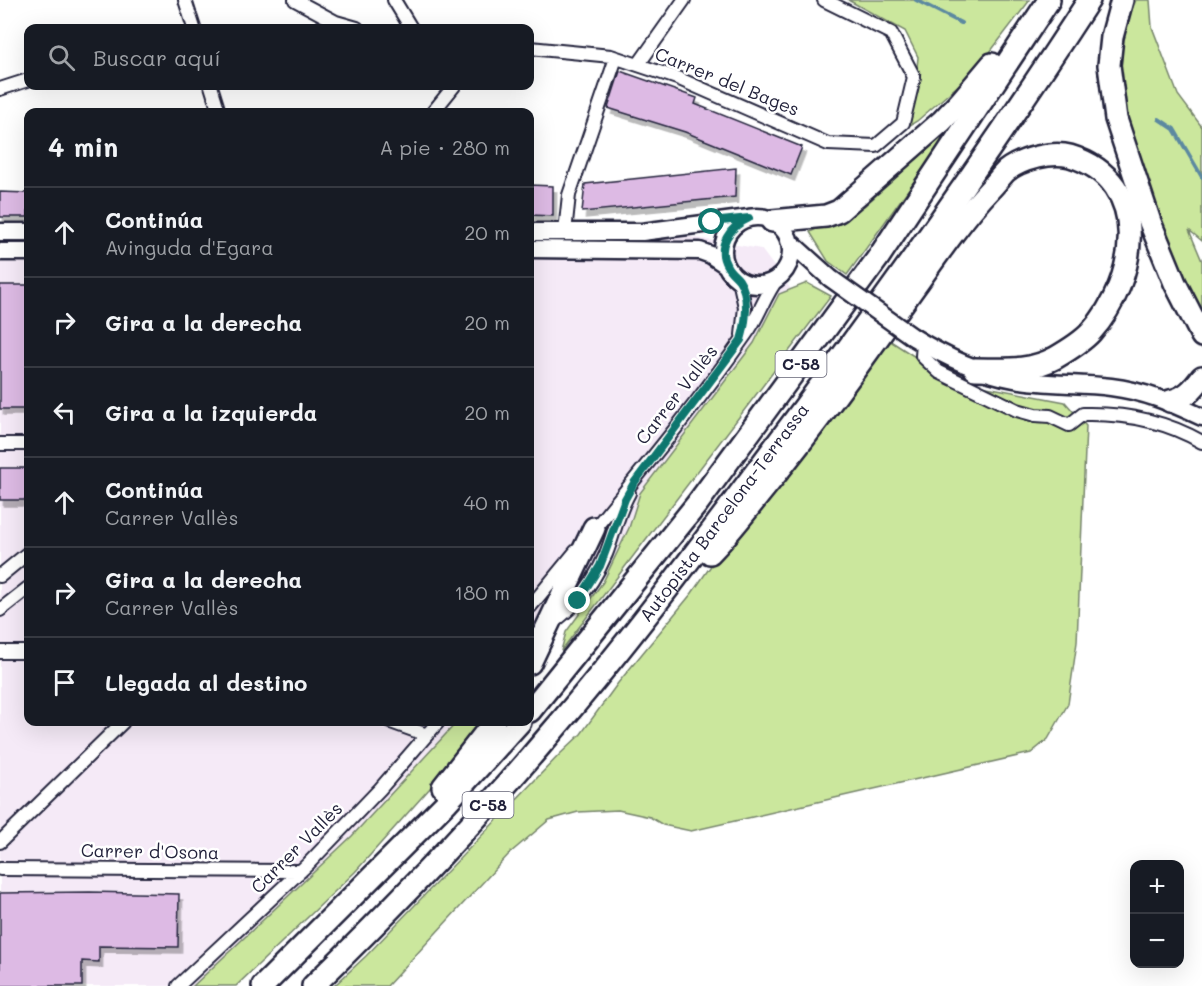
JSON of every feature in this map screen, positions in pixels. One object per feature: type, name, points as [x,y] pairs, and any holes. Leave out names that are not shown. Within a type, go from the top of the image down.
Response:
[{"type":"highway","points":[[772,221],[826,216],[839,211],[853,200],[960,102],[980,79],[1038,0]]},
{"type":"highway","name":"Autopista Barcelona-Terrassa","points":[[534,706],[697,504],[879,258],[1049,0]]},
{"type":"highway","name":"Autopista Barcelona-Terrassa","points":[[313,986],[387,914],[458,838],[551,734],[650,613],[885,298],[1089,0]]},
{"type":"highway","points":[[1122,0],[1112,37],[1109,65],[1116,119],[1150,222],[1174,283],[1202,336]]},
{"type":"highway","points":[[650,613],[720,543],[798,447],[959,225],[1007,170],[1023,162],[1054,155],[1069,156],[1100,171],[1117,188],[1127,210],[1130,232],[1129,255],[1112,299],[1102,316],[1091,332],[1053,359],[1027,368],[975,369]]},
{"type":"highway","points":[[1170,401],[1182,398],[1202,377]]},
{"type":"highway","points":[[534,648],[538,633],[594,528]]},
{"type":"highway","points":[[369,881],[491,726]]},
{"type":"highway","name":"C-58","points":[[263,986],[447,802],[516,726]]},
{"type":"street","points":[[185,0],[193,24]]},
{"type":"street","points":[[295,0],[343,24]]},
{"type":"street","points":[[394,0],[409,24]]},
{"type":"street","points":[[638,65],[684,0]]},
{"type":"street","name":"Carrer del Bages","points":[[534,48],[616,58],[677,78],[828,144],[876,146],[903,123],[914,77],[891,33],[824,0]]},
{"type":"street","points":[[565,232],[569,195],[616,58]]},
{"type":"street","points":[[0,89],[24,81]]},
{"type":"street","points":[[212,90],[218,108]]},
{"type":"street","points":[[436,108],[451,90]]},
{"type":"street","points":[[534,232],[642,232],[761,217],[772,221],[784,231],[789,241],[830,278],[918,340],[950,358],[975,369],[1015,379],[1110,387],[1139,392],[1170,401],[1202,417]]},
{"type":"street","points":[[726,265],[724,241],[738,223],[749,218]]},
{"type":"street","points":[[0,232],[24,232]]},
{"type":"street","points":[[782,274],[790,259],[789,241]]},
{"type":"street","points":[[534,249],[693,251],[711,255],[726,265],[739,280],[750,285],[761,285],[782,274],[799,269],[830,278]]},
{"type":"street","points":[[0,252],[24,252]]},
{"type":"street","name":"Carrer Vallès","points":[[534,602],[647,464],[736,349],[748,332],[766,295],[782,274]]},
{"type":"street","name":"Carrer Vallès","points":[[736,349],[744,330],[745,318],[745,298],[739,280]]},
{"type":"street","points":[[918,340],[922,356],[939,372],[1017,410],[1050,416],[1069,425],[1083,414],[1122,416],[1167,426],[1202,442]]},
{"type":"street","points":[[0,444],[24,444]]},
{"type":"street","name":"Carrer Vallès","points":[[538,633],[566,614],[593,579],[606,553],[625,499],[647,464]]},
{"type":"street","points":[[0,576],[24,556]]},
{"type":"street","points":[[0,610],[24,591]]},
{"type":"street","points":[[0,652],[24,652]]},
{"type":"street","points":[[0,842],[119,726]]},
{"type":"street","name":"Carrer Vallès","points":[[178,986],[301,871],[380,789],[434,726]]},
{"type":"street","name":"Carrer d'Osona","points":[[0,869],[301,871]]},
{"type":"shaded area","points":[[691,237],[761,249],[793,292],[641,525],[534,655],[534,240]]},
{"type":"shaded area","points":[[0,243],[24,243],[24,726],[475,726],[221,986],[0,986]]},
{"type":"green space","points":[[848,0],[1030,0],[977,69],[917,121],[902,130],[913,110],[918,57],[905,31]]},
{"type":"green space","points":[[1136,0],[1150,0],[1152,27],[1178,95],[1202,127],[1202,241],[1189,230],[1202,261],[1202,317],[1149,193],[1125,117],[1119,67],[1125,26]]},
{"type":"green space","points":[[953,127],[847,275],[828,261],[810,232],[864,206]]},
{"type":"green space","points":[[807,283],[831,296],[561,651],[566,632],[603,582],[629,528],[640,493],[754,343],[779,294]]},
{"type":"green space","points":[[878,333],[923,362],[976,385],[1065,402],[1086,426],[1077,642],[1068,704],[1048,739],[1031,753],[691,831],[663,825],[650,817],[618,810],[578,812],[549,820],[510,853],[387,986],[334,986],[366,956],[581,734],[618,683],[692,593]]},
{"type":"green space","points":[[453,726],[485,726],[355,872],[236,986],[193,986],[352,836]]},
{"type":"building","points":[[620,71],[697,98],[695,104],[802,147],[791,175],[685,132],[608,108]]},
{"type":"building","points":[[736,168],[735,197],[582,212],[585,184]]},
{"type":"building","points":[[534,185],[553,186],[553,216],[534,215]]},
{"type":"building","points":[[0,192],[24,193],[24,217],[0,217]]},
{"type":"building","points":[[0,285],[24,285],[24,409],[0,409]]},
{"type":"building","points":[[0,468],[24,468],[24,500],[0,500]]},
{"type":"building","points":[[0,893],[179,894],[178,947],[99,946],[99,962],[82,961],[82,986],[0,986]]},
{"type":"waterway","points":[[916,0],[961,23]]},
{"type":"waterway","points":[[1159,119],[1174,129],[1202,177]]},
{"type":"route","points":[[578,601],[600,566],[625,499],[634,483],[741,340],[744,330],[745,298],[739,280],[732,275],[726,265],[723,247],[730,231],[738,223],[749,218],[712,222]]}]
